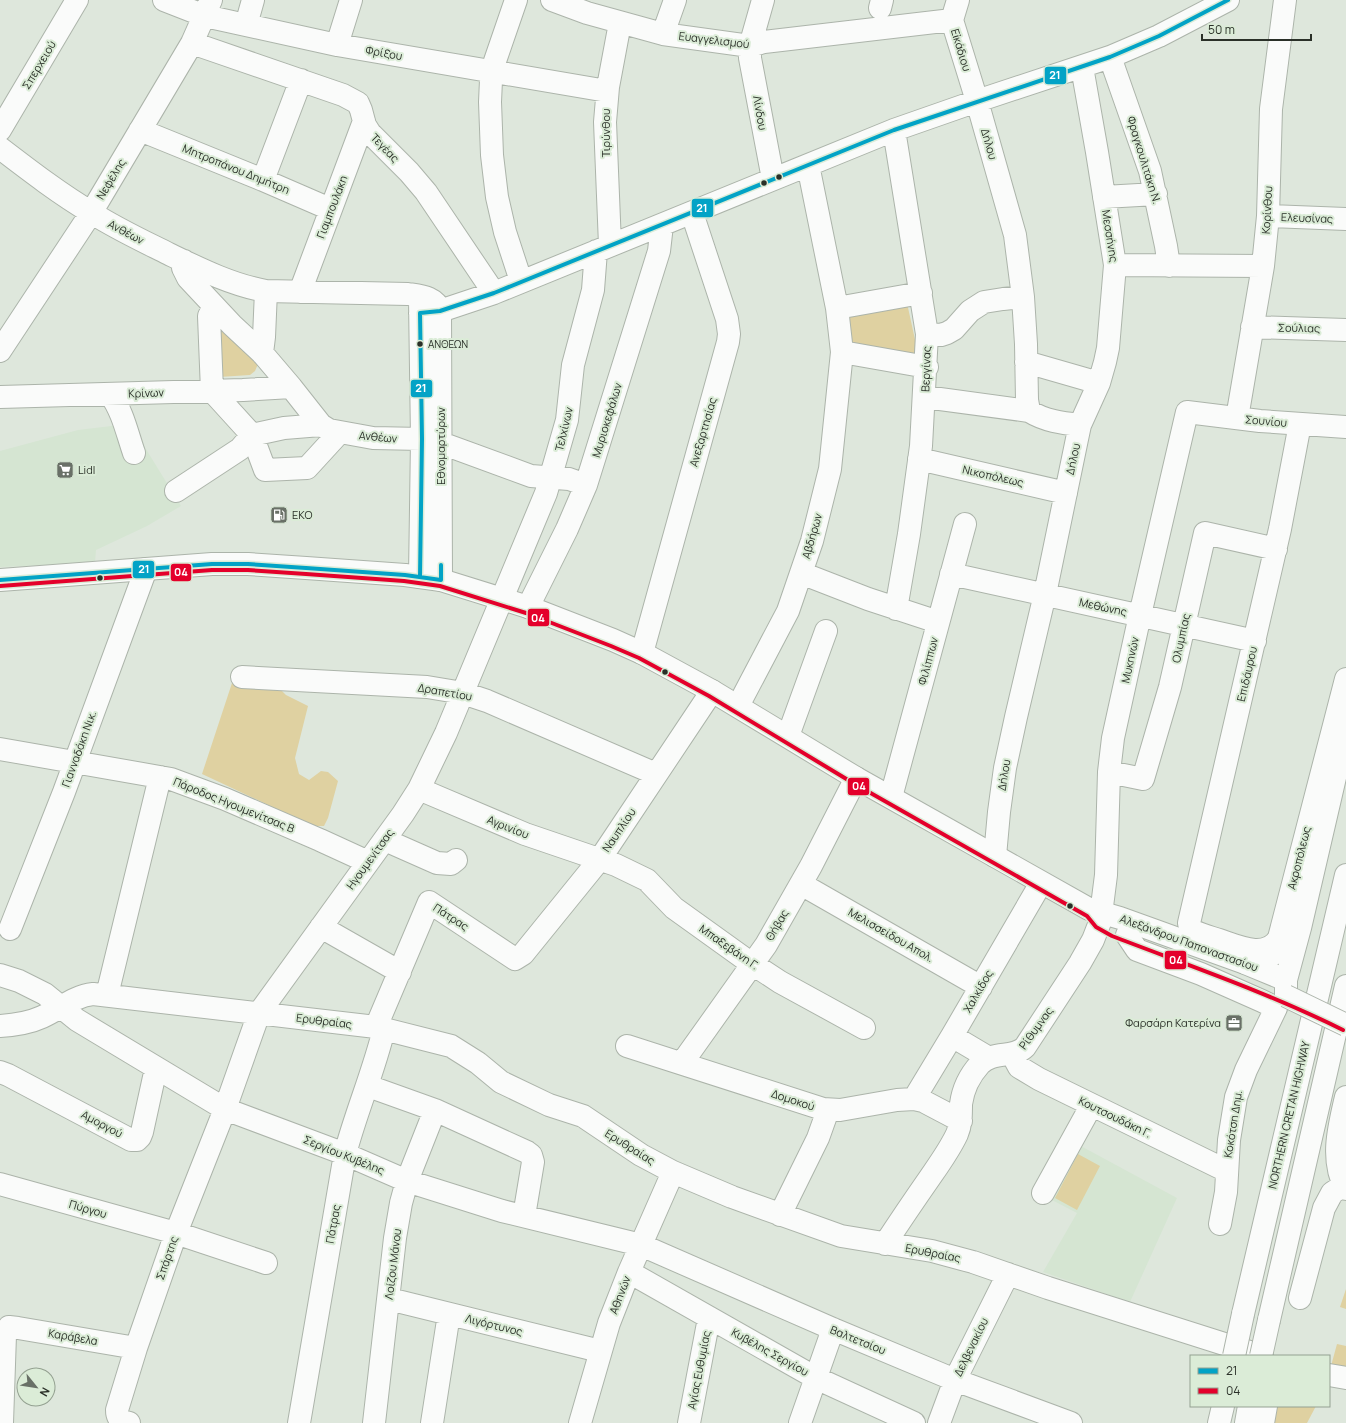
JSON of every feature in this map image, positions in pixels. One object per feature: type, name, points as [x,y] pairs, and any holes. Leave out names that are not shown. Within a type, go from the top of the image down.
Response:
[{"type":"main road","name":"Σπερχειού","points":[[0,130],[77,0]]},
{"type":"main road","name":"Φρίξου","points":[[164,0],[208,8],[246,25],[337,45],[608,91]]},
{"type":"main road","points":[[246,25],[253,0]]},
{"type":"main road","points":[[337,45],[351,0]]},
{"type":"main road","points":[[516,0],[496,56],[492,72],[490,102],[494,177],[504,232],[521,281]]},
{"type":"main road","name":"Ευαγγελισμού","points":[[552,0],[663,34],[750,46],[764,42],[955,10]]},
{"type":"main road","points":[[663,34],[675,0]]},
{"type":"main road","points":[[750,46],[763,0]]},
{"type":"main road","points":[[430,307],[494,293],[894,130],[977,100],[1110,57],[1159,36],[1228,0]]},
{"type":"main road","name":"Κορίνθου","points":[[1237,418],[1263,266],[1268,216],[1271,109],[1285,0]]},
{"type":"main road","name":"Νεφέλης","points":[[0,351],[91,213],[192,43],[208,8]]},
{"type":"main road","name":"Εἰκάδιου","points":[[955,10],[977,100]]},
{"type":"main road","name":"Τιρύνθου","points":[[603,248],[605,139],[608,91],[620,22]]},
{"type":"main road","name":"Τεγέας","points":[[192,43],[301,80],[343,95],[355,101],[360,106],[364,121],[370,133],[409,172],[426,192],[494,293]]},
{"type":"main road","name":"Λίνδου","points":[[750,46],[750,58],[773,179]]},
{"type":"main road","name":"Φραγκουλιτάκη Ν.","points":[[1110,57],[1150,171],[1156,194],[1169,266]]},
{"type":"main road","name":"Μεσσήνης","points":[[1080,425],[1099,382],[1108,348],[1115,266],[1082,67]]},
{"type":"main road","points":[[263,180],[301,80]]},
{"type":"main road","name":"Δήλου","points":[[977,100],[1016,235],[1023,297],[1027,400],[1029,411]]},
{"type":"main road","name":"Γιαμπουλάκη","points":[[300,292],[364,121]]},
{"type":"main road","name":"Μητροπάνου Δημήτρη","points":[[140,130],[263,180],[330,210]]},
{"type":"main road","name":"Βεργίνας","points":[[894,130],[927,334],[925,397],[919,459],[896,609]]},
{"type":"main road","name":"Ανθέων","points":[[0,148],[91,213],[184,262],[235,283],[266,291],[395,294],[430,307]]},
{"type":"main road","points":[[808,165],[837,308],[921,293]]},
{"type":"main road","points":[[1104,197],[1156,194]]},
{"type":"main road","name":"Ανεξαρτησίας","points":[[642,653],[729,334],[727,319],[692,213]]},
{"type":"main road","name":"Ελευσίνας","points":[[1268,216],[1346,219]]},
{"type":"main road","name":"Μυριοκεφάλων","points":[[528,607],[570,523],[586,485],[659,251],[662,225]]},
{"type":"main road","name":"Τελχίνων","points":[[502,599],[535,522],[551,478],[567,420],[573,364],[603,248]]},
{"type":"main road","points":[[184,262],[183,268],[188,278],[235,329],[262,353],[330,428]]},
{"type":"main road","points":[[1115,266],[1263,266]]},
{"type":"main road","points":[[262,353],[266,291]]},
{"type":"main road","points":[[927,334],[941,335],[947,333],[954,329],[970,311],[984,302],[1023,297]]},
{"type":"main road","points":[[214,306],[209,316],[212,391],[252,435],[266,470],[307,468],[330,428]]},
{"type":"main road","name":"Εθνομαρτύρων","points":[[430,307],[432,441],[430,579]]},
{"type":"main road","name":"Αβδήρων","points":[[738,706],[788,611],[812,541],[830,469],[842,352],[837,308]]},
{"type":"main road","name":"Σούλιας","points":[[1252,327],[1346,330]]},
{"type":"main road","points":[[842,352],[926,367]]},
{"type":"main road","points":[[1026,362],[1099,382]]},
{"type":"main road","name":"Κρίνων","points":[[0,397],[212,391],[292,387]]},
{"type":"main road","points":[[110,394],[121,412],[134,453]]},
{"type":"main road","points":[[925,397],[1029,411],[1037,416],[1053,421],[1080,425]]},
{"type":"main road","name":"Σουνίου","points":[[1187,412],[1300,424],[1346,427]]},
{"type":"main road","name":"Μυκηνών","points":[[1098,915],[1106,874],[1109,772],[1116,724],[1187,412]]},
{"type":"main road","name":"Επιδάυρου","points":[[1189,922],[1276,549],[1300,424]]},
{"type":"main road","name":"Δήλου","points":[[995,856],[1005,768],[1045,594],[1080,425]]},
{"type":"main road","points":[[176,491],[240,449],[252,435],[284,428],[330,428]]},
{"type":"main road","name":"Ανθέων","points":[[330,428],[373,438],[432,441],[521,473],[540,478],[569,479],[586,485]]},
{"type":"main road","name":"Νικοπόλεως","points":[[919,459],[1066,493]]},
{"type":"main road","name":"Φιλίππων","points":[[891,797],[964,524]]},
{"type":"main road","name":"Ολυμπίας","points":[[1109,772],[1143,779],[1170,688],[1205,533],[1276,549]]},
{"type":"main road","name":"Αλεξάνδρου Παπαναστασίου","points":[[0,580],[212,564],[248,564],[356,571],[430,579],[528,607],[642,653],[712,691],[856,778],[1098,915],[1166,942],[1228,972],[1283,995]]},
{"type":"main road","name":"Γιανναδάκη Νικ.","points":[[10,929],[39,857],[146,569]]},
{"type":"main road","points":[[801,573],[896,609],[938,622]]},
{"type":"main road","name":"Μεθώνης","points":[[951,574],[1255,641]]},
{"type":"main road","name":"Ηγουμενίτσας","points":[[225,1109],[259,1013],[385,840],[419,789],[444,738],[502,599]]},
{"type":"main road","points":[[788,736],[826,631]]},
{"type":"main road","name":"Δραπετίου","points":[[242,677],[427,687],[463,693],[487,701],[656,774]]},
{"type":"main road","name":"Ακροπόλεως","points":[[1189,922],[1190,927],[1197,933],[1248,950],[1262,949],[1274,944],[1277,941],[1346,679]]},
{"type":"main road","name":"Ναυπλίου","points":[[515,959],[523,954],[600,859],[712,691]]},
{"type":"main road","name":"Κοκότση Δημ.","points":[[1220,1224],[1226,1192],[1229,1140],[1238,1090],[1246,1070],[1283,995],[1346,730]]},
{"type":"main road","name":"Πάροδος Ηγουμενίτσας Β","points":[[0,750],[74,761],[172,779],[225,799],[368,862]]},
{"type":"main road","points":[[107,995],[160,777]]},
{"type":"main road","name":"Θήβας","points":[[682,1063],[766,946],[801,884],[856,778]]},
{"type":"main road","name":"Αγρινίου","points":[[419,789],[525,834],[600,859]]},
{"type":"main road","points":[[385,840],[437,863],[451,864],[456,860]]},
{"type":"main road","name":"Μπαξεβάνη Γ.","points":[[600,859],[647,880],[674,908],[753,965],[780,982],[864,1028]]},
{"type":"main road","name":"NORTHERN CRETAN HIGHWAY","points":[[1234,1355],[1346,875]]},
{"type":"main road","name":"Χαλκίδος","points":[[914,1099],[1041,883]]},
{"type":"main road","name":"Μελισσείδου Απολ.","points":[[801,884],[981,987]]},
{"type":"main road","name":"Πάτρας","points":[[299,1423],[345,1154],[354,1122],[368,1086],[379,1051],[380,1028],[400,972],[429,902],[515,959]]},
{"type":"main road","name":"Αλεξάνδρου Παπαναστασίου","points":[[1098,915],[1114,931],[1127,935],[1166,942],[1245,963],[1283,995]]},
{"type":"main road","name":"Ρίθυμνας","points":[[989,1058],[999,1054],[1012,1054],[1022,1050],[1035,1033],[1089,948],[1097,933],[1098,915]]},
{"type":"main road","points":[[321,927],[400,972]]},
{"type":"main road","points":[[1245,963],[1260,960],[1279,950],[1290,941],[1300,928]]},
{"type":"main road","name":"Αλεξάνδρου Παπαναστασίου","points":[[1127,935],[1137,950],[1201,974],[1262,1001],[1283,995]]},
{"type":"main road","name":"Σεργίου Κυβέλης","points":[[0,975],[19,981],[46,994],[77,1020],[225,1109],[345,1154],[407,1181],[502,1211],[645,1247]]},
{"type":"main road","points":[[1261,1355],[1346,986]]},
{"type":"main road","name":"Ερυθραίας","points":[[0,1026],[29,1022],[42,1017],[76,998],[93,994],[380,1028],[451,1046],[501,1082],[549,1105],[583,1116],[640,1155],[673,1172],[780,1215],[841,1236],[953,1256],[1258,1355]]},
{"type":"main road","points":[[1283,995],[1346,1009]]},
{"type":"main road","points":[[1283,995],[1346,1025]]},
{"type":"main road","points":[[952,1036],[989,1058]]},
{"type":"main road","name":"Δομοκού","points":[[627,1046],[803,1104],[828,1110],[840,1110],[897,1100],[914,1099],[922,1101],[960,1121]]},
{"type":"main road","name":"Κουτσουδάκη Γ.","points":[[1012,1054],[1021,1070],[1091,1106],[1227,1171]]},
{"type":"main road","points":[[885,1244],[945,1155],[956,1135],[960,1121],[962,1096],[966,1086],[976,1069],[984,1060],[989,1058]]},
{"type":"main road","name":"Αμοργού","points":[[0,1072],[131,1140],[136,1140],[140,1137],[142,1132],[156,1068]]},
{"type":"main road","points":[[368,1086],[435,1110],[531,1155],[533,1162],[524,1216]]},
{"type":"main road","points":[[1300,1298],[1324,1208],[1332,1193],[1345,1187],[1339,1167],[1337,1145],[1338,1131],[1346,1097]]},
{"type":"main road","points":[[1043,1193],[1091,1106]]},
{"type":"main road","name":"Σπάρτης","points":[[123,1416],[136,1348],[176,1233],[225,1109]]},
{"type":"main road","name":"Λοίζου Μάνου","points":[[374,1423],[395,1238],[401,1203],[407,1181],[435,1110]]},
{"type":"main road","points":[[780,1215],[818,1138],[828,1110]]},
{"type":"main road","name":"Αθηνών","points":[[580,1423],[609,1323],[629,1272],[645,1247],[673,1172]]},
{"type":"main road","name":"Πύργου","points":[[0,1184],[176,1233],[266,1263]]},
{"type":"main road","name":"Βαλτετσίου","points":[[645,1247],[833,1329],[955,1380],[1070,1423]]},
{"type":"main road","name":"Κυβέλης Σεργίου","points":[[629,1272],[816,1378],[914,1423]]},
{"type":"main road","name":"Δελβενακίου","points":[[938,1423],[955,1380],[1008,1274]]},
{"type":"main road","name":"Λιγόρτυνος","points":[[389,1299],[600,1351]]},
{"type":"main road","points":[[432,1423],[449,1314]]},
{"type":"main road","name":"Αγίας Ευθυμίας","points":[[688,1423],[709,1318]]},
{"type":"main road","name":"Καράβελα","points":[[2,1379],[5,1335],[9,1327],[136,1348]]},
{"type":"main road","points":[[800,1423],[833,1329]]},
{"type":"main road","points":[[1330,1375],[1346,1378]]},
{"type":"main road","points":[[2,1379],[2,1423]]},
{"type":"main road","points":[[1219,1423],[1223,1407]]},
{"type":"main road","points":[[1246,1423],[1250,1407]]},
{"type":"main road","points":[[1263,1423],[1266,1407]]},
{"type":"shaded area","points":[[907,303],[919,358],[848,346],[840,314]]},
{"type":"shaded area","points":[[216,320],[258,364],[255,371],[250,375],[219,377]]},
{"type":"shaded area","points":[[128,424],[133,428],[181,506],[147,526],[96,550],[95,563],[0,567],[0,451],[78,430]]},
{"type":"shaded area","points":[[232,683],[279,688],[286,695],[308,706],[295,758],[299,774],[309,780],[321,771],[328,772],[338,781],[328,818],[324,826],[313,826],[202,774]]},
{"type":"shaded area","points":[[1079,1145],[1177,1198],[1130,1302],[1043,1272],[1077,1213],[1050,1199]]},
{"type":"shaded area","points":[[1078,1154],[1100,1166],[1077,1210],[1055,1198]]},
{"type":"shaded area","points":[[1346,1289],[1346,1309],[1340,1307]]},
{"type":"shaded area","points":[[1337,1344],[1346,1346],[1346,1369],[1331,1366]]},
{"type":"shaded area","points":[[1274,1407],[1315,1407],[1307,1423],[1271,1423]]},
{"type":"transit line","name":"21","points":[[420,577],[422,439],[420,313],[440,311],[494,293],[894,130],[1110,57],[1159,36],[1228,0]]},
{"type":"transit line","name":"21","points":[[0,580],[212,564],[248,564],[306,568],[405,575],[441,580],[441,565]]},
{"type":"transit line","name":"04","points":[[0,586],[212,570],[248,570],[404,581],[440,586],[526,613],[639,658],[709,696],[853,783],[1087,916],[1096,927],[1112,936],[1258,992],[1343,1030]]},
{"type":"place","name":"ΑΝΘΕΩΝ","points":[[420,344]]},
{"type":"place","name":"Lidl","points":[[65,470]]},
{"type":"place","name":"EKO","points":[[279,515]]},
{"type":"place","name":"Φαρσάρη Κατερίνα","points":[[1234,1023]]}]
